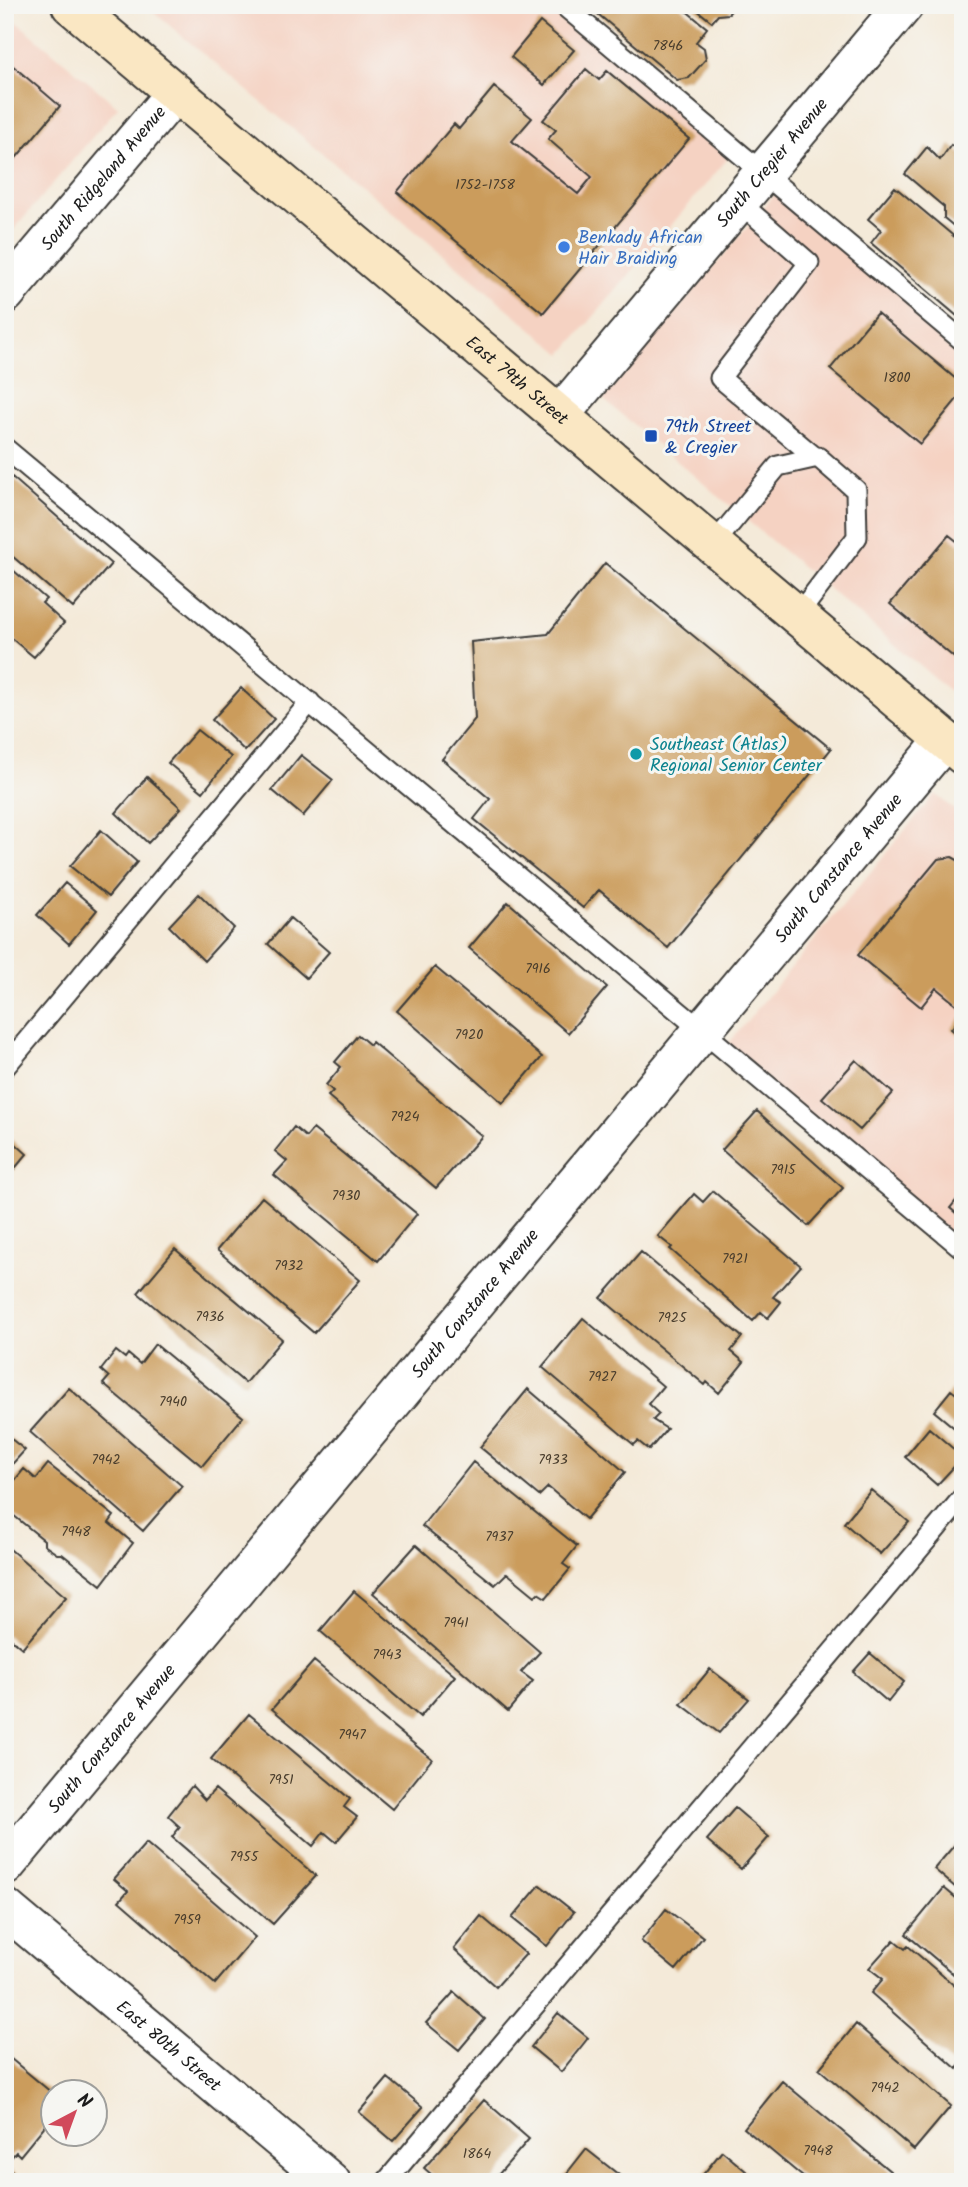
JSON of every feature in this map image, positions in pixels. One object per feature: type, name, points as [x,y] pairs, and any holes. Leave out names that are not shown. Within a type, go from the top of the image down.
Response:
[{"type":"main road","name":"East 79th Street","points":[[71,5],[954,748]]},
{"type":"street","name":"South Cregier Avenue","points":[[559,416],[904,5]]},
{"type":"street","name":"South Ridgeland Avenue","points":[[5,294],[175,93]]},
{"type":"street","name":"South Constance Avenue","points":[[5,1866],[702,1031],[954,748]]},
{"type":"street","name":"East 80th Street","points":[[5,1908],[331,2182]]},
{"type":"lane","points":[[563,5],[963,341]]},
{"type":"lane","points":[[739,202],[809,263],[719,378],[856,490],[857,537],[797,617]]},
{"type":"lane","points":[[5,447],[963,1250]]},
{"type":"lane","points":[[713,545],[778,466],[816,458]]},
{"type":"lane","points":[[5,1067],[310,702]]},
{"type":"lane","points":[[386,2182],[963,1497]]},
{"type":"shaded area","points":[[145,5],[563,5],[735,150],[562,354]]},
{"type":"shaded area","points":[[5,12],[118,107],[5,240]]},
{"type":"shaded area","points":[[780,188],[963,341],[963,702],[603,399]]},
{"type":"shaded area","points":[[935,794],[963,817],[963,1249],[724,1049]]},
{"type":"building","points":[[587,5],[679,5],[707,28],[696,42],[704,48],[706,59],[689,78],[677,80]]},
{"type":"building","points":[[691,5],[736,5],[728,14],[718,15],[712,22]]},
{"type":"building","points":[[540,22],[574,50],[544,85],[511,57]]},
{"type":"building","points":[[5,59],[60,106],[5,171]]},
{"type":"building","points":[[586,69],[599,80],[607,71],[689,139],[543,313],[397,192],[454,124],[459,129],[494,87],[532,118],[512,141],[578,194],[592,177],[548,139],[556,130],[543,120]]},
{"type":"building","points":[[951,145],[963,155],[963,228],[956,228],[944,218],[944,207],[905,174],[927,147],[940,160]]},
{"type":"building","points":[[895,187],[963,244],[963,321],[871,243],[881,230],[868,219]]},
{"type":"building","points":[[877,313],[963,385],[963,392],[920,444],[830,369]]},
{"type":"building","points":[[5,477],[9,480],[12,477],[111,564],[73,608],[5,550]]},
{"type":"building","points":[[949,535],[963,546],[963,665],[890,604]]},
{"type":"building","points":[[5,563],[46,599],[42,603],[64,623],[34,657],[11,638],[8,642],[5,640]]},
{"type":"building","name":"Southeast (Atlas) Regional Senior Center","points":[[605,563],[831,749],[668,948],[599,890],[583,908],[474,819],[490,799],[442,759],[475,719],[471,642],[548,634]]},
{"type":"building","points":[[241,688],[274,719],[245,751],[212,720]]},
{"type":"building","points":[[197,730],[231,757],[203,792],[168,763]]},
{"type":"building","points":[[301,755],[333,780],[303,816],[272,790]]},
{"type":"building","points":[[147,777],[181,808],[148,843],[116,813]]},
{"type":"building","points":[[101,830],[137,862],[108,897],[70,866]]},
{"type":"building","points":[[952,857],[963,863],[963,1010],[936,988],[921,1007],[858,955],[938,859]]},
{"type":"building","points":[[65,883],[97,910],[69,944],[37,915]]},
{"type":"building","points":[[199,894],[234,928],[204,961],[169,926]]},
{"type":"building","points":[[508,902],[607,987],[568,1033],[469,948]]},
{"type":"building","points":[[290,918],[329,952],[306,978],[268,944]]},
{"type":"building","points":[[435,967],[542,1057],[503,1103],[397,1011]]},
{"type":"building","points":[[963,1015],[963,1039],[951,1029]]},
{"type":"building","points":[[358,1035],[370,1045],[372,1042],[482,1136],[436,1188],[328,1096],[333,1091],[326,1085],[341,1067],[335,1062]]},
{"type":"building","points":[[856,1060],[893,1093],[860,1130],[822,1098]]},
{"type":"building","points":[[757,1111],[843,1188],[808,1226],[722,1150]]},
{"type":"building","points":[[294,1127],[306,1137],[313,1129],[417,1214],[378,1261],[274,1175],[287,1161],[275,1151]]},
{"type":"building","points":[[5,1134],[27,1154],[5,1180]]},
{"type":"building","points":[[713,1191],[801,1266],[773,1297],[781,1302],[768,1318],[761,1312],[753,1321],[658,1236],[694,1194],[703,1202]]},
{"type":"building","points":[[963,1192],[963,1219],[950,1208]]},
{"type":"building","points":[[262,1197],[360,1280],[314,1333],[217,1250]]},
{"type":"building","points":[[175,1249],[282,1339],[245,1383],[138,1293]]},
{"type":"building","points":[[641,1252],[742,1337],[731,1351],[744,1362],[719,1393],[707,1382],[705,1385],[601,1298]]},
{"type":"building","points":[[583,1318],[663,1386],[648,1404],[659,1414],[653,1420],[667,1429],[649,1450],[638,1441],[634,1445],[542,1367]]},
{"type":"building","points":[[155,1344],[243,1417],[202,1466],[103,1384],[109,1377],[101,1370],[116,1351],[125,1358],[128,1354],[140,1364]]},
{"type":"building","points":[[69,1388],[182,1486],[143,1531],[30,1432]]},
{"type":"building","points":[[528,1389],[625,1472],[586,1519],[548,1487],[539,1496],[480,1447]]},
{"type":"building","points":[[951,1390],[963,1399],[963,1435],[934,1411]]},
{"type":"building","points":[[929,1428],[963,1457],[937,1485],[905,1457]]},
{"type":"building","points":[[5,1434],[25,1450],[5,1472]]},
{"type":"building","points":[[473,1462],[577,1546],[563,1564],[570,1569],[546,1598],[538,1593],[535,1596],[507,1573],[495,1585],[422,1526]]},
{"type":"building","points":[[48,1464],[114,1516],[109,1523],[133,1543],[101,1585],[62,1554],[57,1554],[44,1545],[44,1540],[8,1511],[10,1508],[5,1504],[5,1492],[24,1469],[36,1479]]},
{"type":"building","points":[[871,1490],[909,1522],[880,1554],[844,1523]]},
{"type":"building","points":[[5,1545],[66,1597],[22,1648],[5,1634]]},
{"type":"building","points":[[416,1545],[540,1652],[521,1672],[533,1681],[508,1711],[373,1593]]},
{"type":"building","points":[[354,1591],[455,1676],[420,1717],[320,1631]]},
{"type":"building","points":[[870,1653],[904,1682],[888,1702],[853,1672]]},
{"type":"building","points":[[314,1661],[432,1759],[392,1809],[272,1709]]},
{"type":"building","points":[[710,1669],[749,1699],[719,1733],[681,1704]]},
{"type":"building","points":[[249,1714],[350,1799],[344,1807],[357,1817],[336,1842],[324,1832],[313,1846],[211,1759]]},
{"type":"building","points":[[192,1786],[205,1800],[215,1789],[316,1876],[273,1924],[172,1837],[180,1827],[168,1816]]},
{"type":"building","points":[[735,1808],[769,1837],[741,1869],[707,1840]]},
{"type":"building","points":[[963,1835],[963,1894],[934,1869]]},
{"type":"building","points":[[146,1843],[255,1937],[215,1984],[119,1901],[128,1891],[114,1879]]},
{"type":"building","points":[[540,1885],[574,1912],[547,1946],[512,1918]]},
{"type":"building","points":[[944,1888],[963,1904],[963,1982],[906,1934]]},
{"type":"building","points":[[666,1909],[703,1937],[676,1970],[641,1941]]},
{"type":"building","points":[[481,1916],[526,1954],[496,1987],[454,1949]]},
{"type":"building","points":[[894,1940],[905,1949],[908,1946],[963,1993],[963,2070],[959,2066],[957,2069],[871,1993],[883,1979],[869,1968]]},
{"type":"building","points":[[454,1992],[485,2019],[459,2050],[426,2023]]},
{"type":"building","points":[[558,2013],[588,2038],[561,2072],[531,2047]]},
{"type":"building","points":[[856,2024],[951,2106],[914,2150],[819,2069]]},
{"type":"building","points":[[5,2054],[38,2081],[38,2134],[20,2156],[16,2152],[9,2160],[5,2157]]},
{"type":"building","points":[[388,2078],[423,2107],[393,2141],[359,2112]]},
{"type":"building","points":[[782,2081],[891,2172],[883,2182],[809,2182],[744,2128]]},
{"type":"building","points":[[484,2100],[529,2139],[492,2182],[440,2182],[424,2168]]},
{"type":"building","points":[[586,2149],[619,2175],[614,2182],[560,2182]]},
{"type":"building","points":[[722,2151],[759,2182],[697,2182]]},
{"type":"building","points":[[5,2165],[25,2182],[5,2182]]},
{"type":"place","name":"Benkady African Hair Braiding","points":[[564,247]]},
{"type":"place","name":"79th Street & Cregier","points":[[651,436]]},
{"type":"place","name":"Southeast (Atlas) Regional Senior Center","points":[[636,754]]}]
